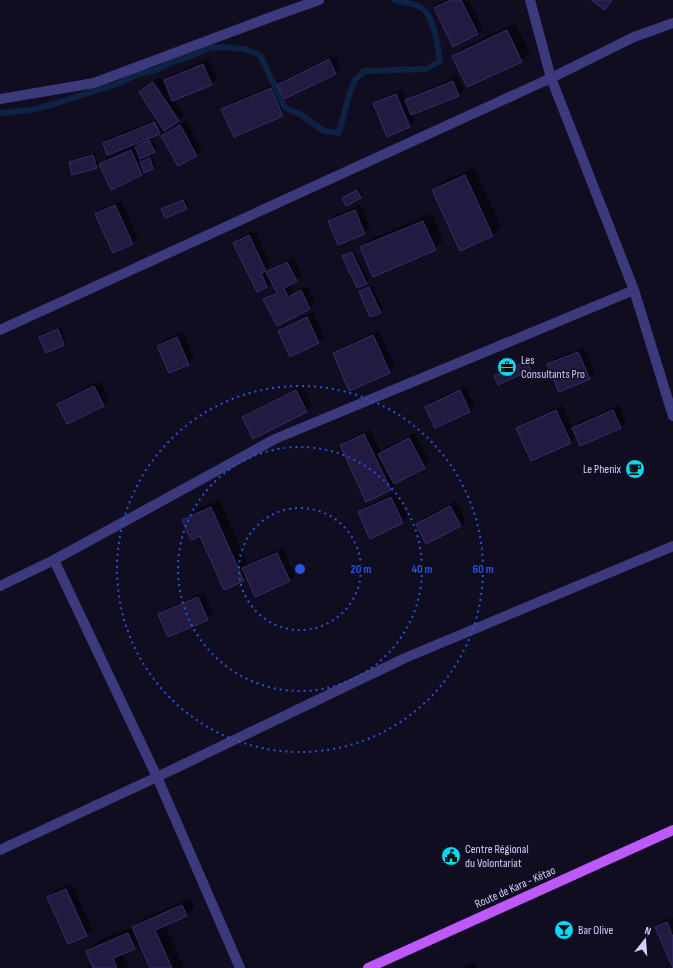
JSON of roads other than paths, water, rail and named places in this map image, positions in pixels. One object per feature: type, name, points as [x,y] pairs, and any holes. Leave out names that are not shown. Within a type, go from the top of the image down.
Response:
[{"type":"main road","name":"Route de Kara - Kétao","points":[[368,968],[673,830]]},
{"type":"street","points":[[0,100],[94,83],[319,0]]},
{"type":"street","points":[[530,0],[551,78],[634,290],[673,416]]},
{"type":"street","points":[[0,330],[551,78],[634,37],[673,23]]},
{"type":"street","points":[[0,586],[54,560],[275,439],[634,290]]},
{"type":"street","points":[[0,850],[157,777],[405,658],[673,546]]},
{"type":"street","points":[[54,560],[157,777],[240,968]]},
{"type":"waterway","points":[[0,113],[31,110],[57,103],[117,84],[138,74],[156,70],[209,48],[222,47],[244,49],[260,55],[285,108],[300,114],[324,131],[339,133],[349,95],[355,80],[364,71],[426,69],[440,61],[435,32],[426,12],[416,5],[395,0]]},
{"type":"place","name":"Les Consultants Pro","points":[[507,367]]},
{"type":"place","name":"Le Phenix","points":[[635,469]]},
{"type":"place","name":"Centre Régional du Volontariat","points":[[451,856]]},
{"type":"place","name":"Bar Olive","points":[[564,930]]}]
